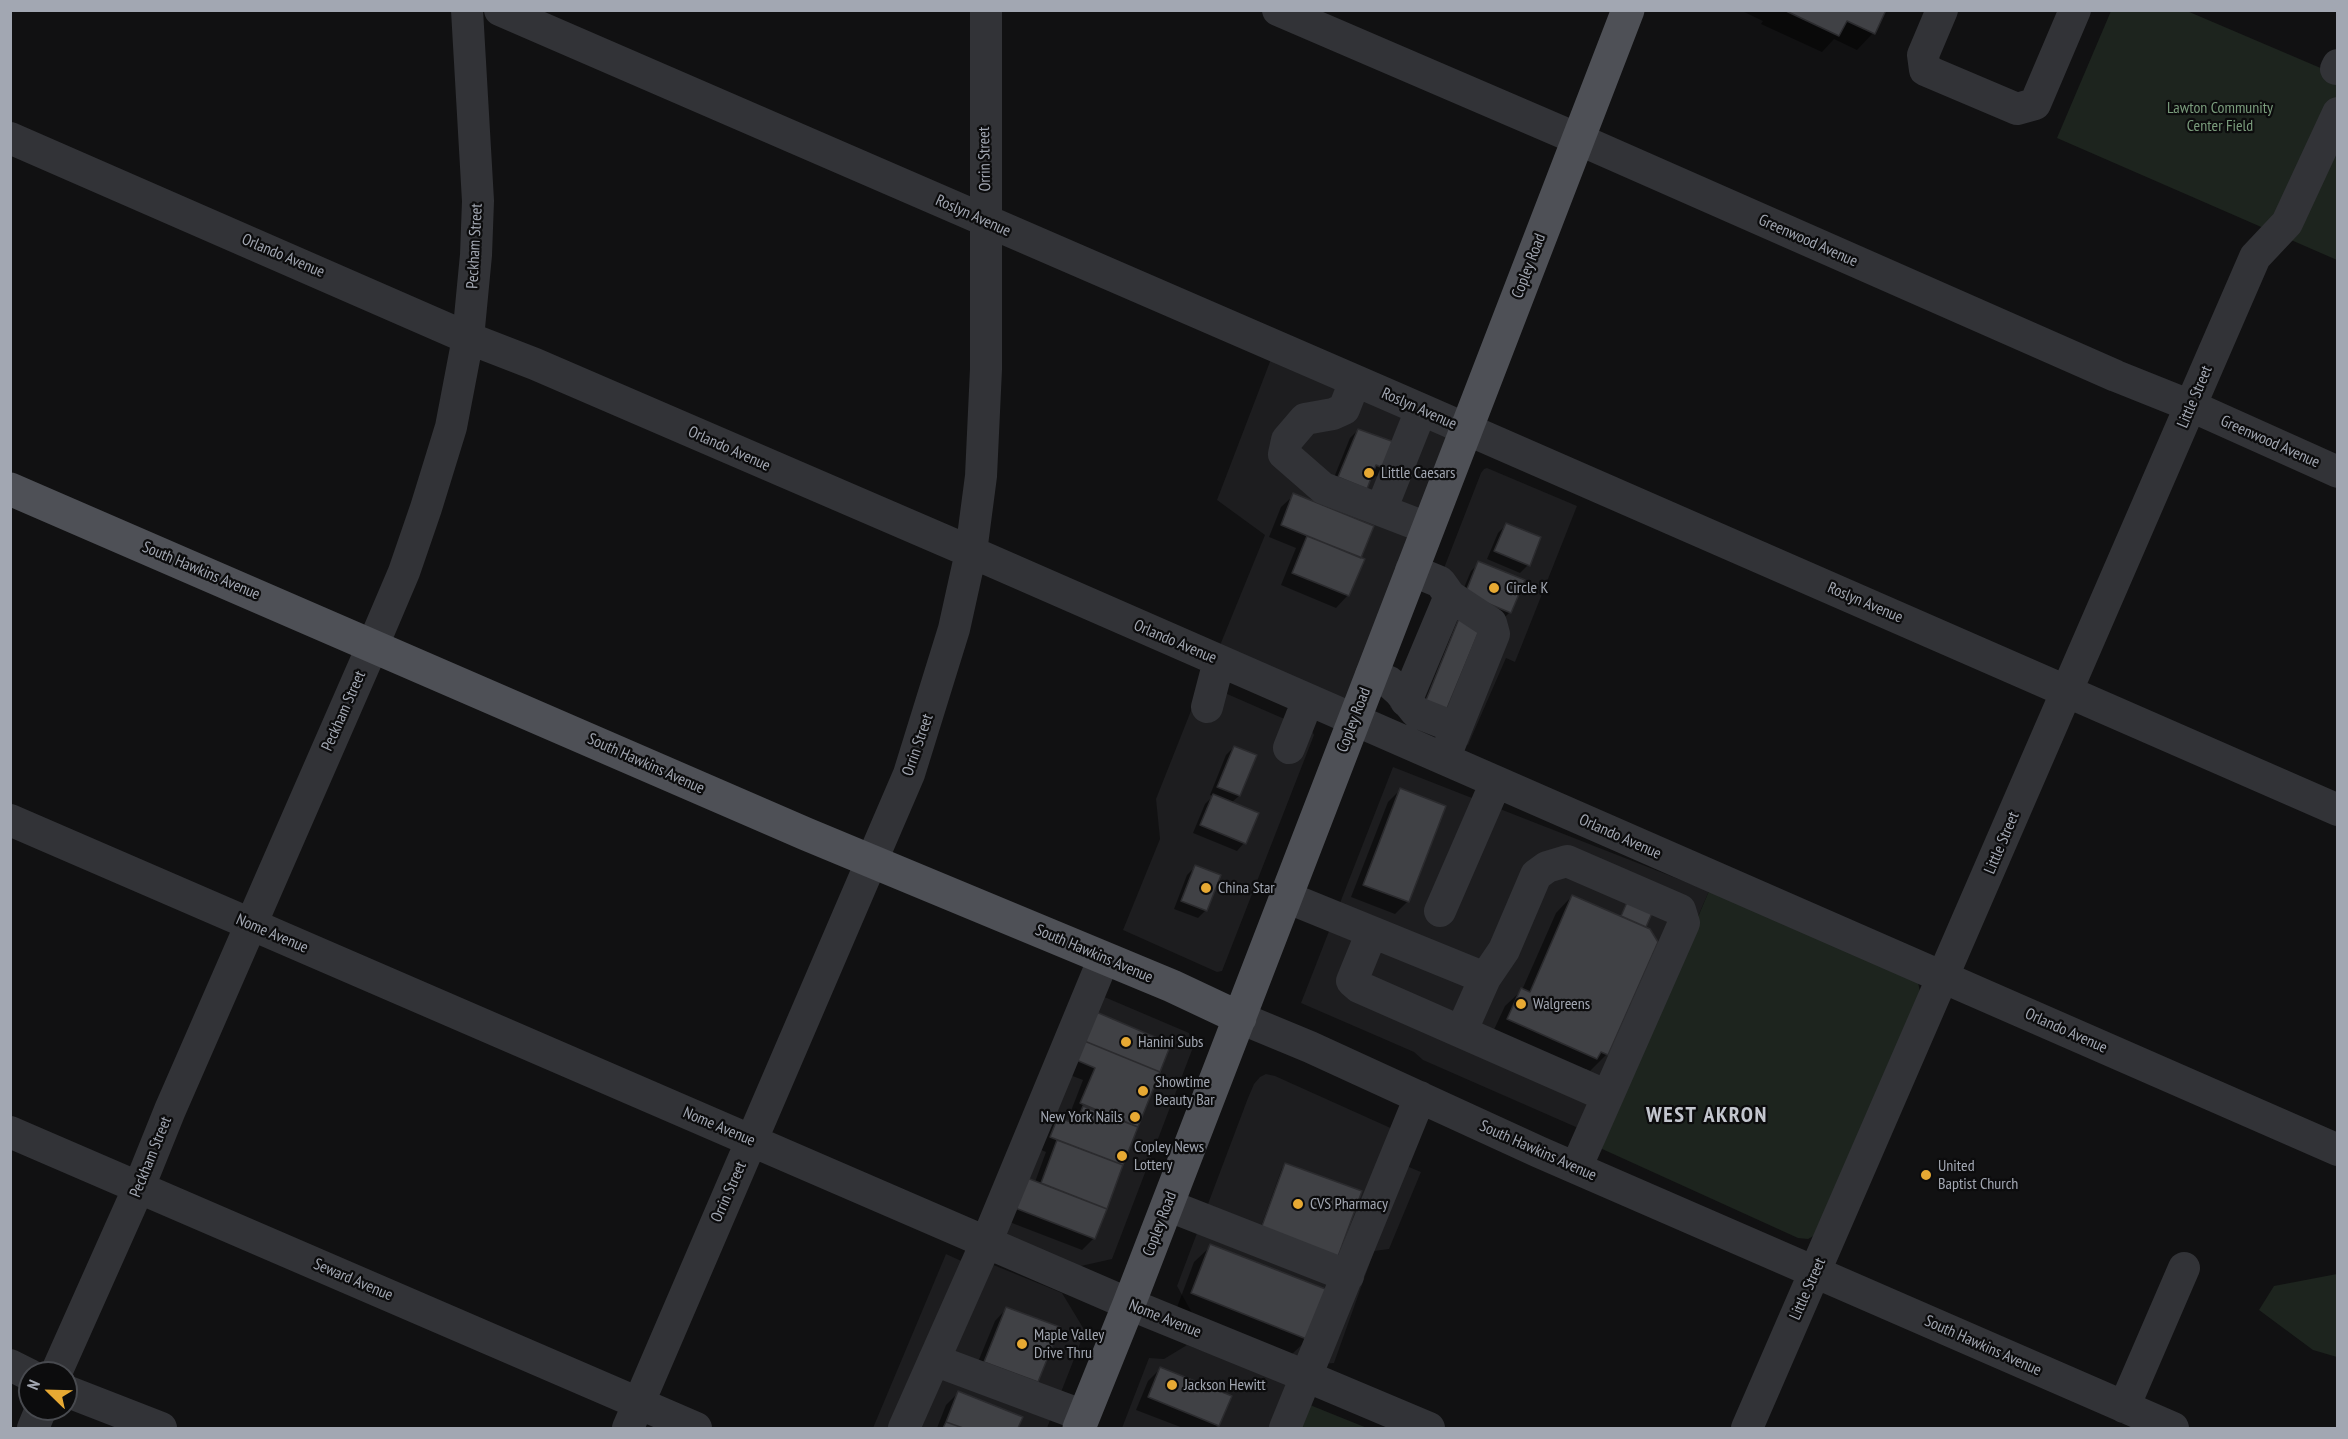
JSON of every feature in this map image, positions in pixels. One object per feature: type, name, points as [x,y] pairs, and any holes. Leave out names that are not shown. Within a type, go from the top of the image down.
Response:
[{"type":"main road","name":"Copley Road","points":[[1083,1425],[1628,10]]},
{"type":"main road","name":"South Hawkins Avenue","points":[[10,489],[1240,1018]]},
{"type":"street","name":"Peckham Street","points":[[61,1361],[139,1187],[404,572],[451,428],[468,338],[476,255],[478,201],[467,10]]},
{"type":"street","name":"Roslyn Avenue","points":[[500,10],[2337,810]]},
{"type":"street","name":"Orrin Street","points":[[633,1416],[873,861],[921,743],[954,629],[971,552],[981,476],[986,381],[986,10]]},
{"type":"street","name":"Greenwood Avenue","points":[[1278,10],[1578,139],[2116,376],[2191,406],[2337,472]]},
{"type":"street","points":[[1942,10],[1923,55],[1925,70],[2018,109],[2035,104],[2075,10]]},
{"type":"street","name":"Little Street","points":[[1747,1428],[2255,257],[2288,223],[2337,113]]},
{"type":"street","name":"Orlando Avenue","points":[[10,138],[468,338],[535,364],[971,552],[2337,1150]]},
{"type":"street","points":[[1355,381],[1344,409],[1333,414],[1305,419],[1287,441],[1284,454],[1323,488],[1428,528]]},
{"type":"street","points":[[1380,510],[1421,410]]},
{"type":"street","points":[[1411,570],[1440,582],[1450,596],[1491,623],[1494,634],[1444,759]]},
{"type":"street","points":[[1406,702],[1450,596]]},
{"type":"street","points":[[1389,627],[1430,644]]},
{"type":"street","points":[[1207,707],[1219,661]]},
{"type":"street","points":[[1371,675],[1389,682],[1416,712],[1456,728]]},
{"type":"street","points":[[1289,748],[1308,700]]},
{"type":"street","points":[[1440,911],[1496,782]]},
{"type":"street","name":"Nome Avenue","points":[[10,820],[1129,1304],[1429,1428]]},
{"type":"street","points":[[1461,1032],[1485,978],[1504,950],[1536,875],[1547,867],[1567,861],[1680,910],[1684,923],[1576,1168]]},
{"type":"street","points":[[1286,897],[1485,978]]},
{"type":"street","points":[[1372,932],[1352,981],[1359,987],[1607,1096]]},
{"type":"street","points":[[904,1428],[986,1242],[1104,958]]},
{"type":"street","name":"South Hawkins Avenue","points":[[1240,1018],[1310,1047],[1576,1168],[2173,1428]]},
{"type":"street","points":[[1285,1428],[1308,1377],[1420,1097]]},
{"type":"street","name":"Seward Avenue","points":[[10,1132],[139,1187],[633,1416],[696,1428]]},
{"type":"street","points":[[1167,1205],[1348,1276]]},
{"type":"street","points":[[2124,1407],[2184,1268]]},
{"type":"street","points":[[934,1360],[1083,1425]]},
{"type":"street","points":[[78,1396],[161,1428]]},
{"type":"shaded area","points":[[1276,346],[1465,430],[1354,720],[1214,660],[1265,535],[1217,500]]},
{"type":"shaded area","points":[[1487,468],[1577,506],[1515,662],[1506,658],[1468,745],[1399,715],[1390,707],[1481,473]]},
{"type":"shaded area","points":[[1202,683],[1312,731],[1314,735],[1222,971],[1217,972],[1123,930],[1160,839],[1156,799]]},
{"type":"shaded area","points":[[1393,767],[1709,891],[1601,1138],[1423,1060],[1414,1052],[1301,1003]]},
{"type":"shaded area","points":[[1088,990],[1189,1033],[1192,1050],[1112,1259],[1072,1268],[992,1236]]},
{"type":"shaded area","points":[[1266,1074],[1415,1139],[1404,1165],[1421,1172],[1389,1249],[1374,1251],[1334,1363],[1311,1365],[1197,1322],[1177,1286],[1248,1098],[1254,1084]]},
{"type":"shaded area","points":[[946,1254],[968,1264],[991,1264],[1062,1293],[1085,1331],[1047,1428],[873,1428]]},
{"type":"shaded area","points":[[1187,1345],[1286,1382],[1283,1404],[1273,1428],[1122,1428],[1149,1358],[1164,1359]]},
{"type":"green space","name":"Lawton Community Center Field","points":[[2111,11],[2187,11],[2337,75],[2337,260],[2057,138]]},
{"type":"green space","points":[[1709,891],[1917,977],[1921,997],[1817,1234],[1808,1239],[1798,1238],[1600,1148]]},
{"type":"green space","points":[[2337,1274],[2337,1357],[2313,1350],[2259,1310],[2274,1286]]},
{"type":"green space","points":[[1305,1403],[1367,1428],[1295,1428]]},
{"type":"building","points":[[1784,10],[1886,10],[1875,34],[1847,21],[1839,36]]},
{"type":"building","points":[[1358,429],[1397,443],[1387,470],[1376,465],[1367,489],[1338,477]]},
{"type":"building","points":[[1293,493],[1374,526],[1361,558],[1281,525]]},
{"type":"building","points":[[1506,523],[1541,537],[1530,566],[1494,551]]},
{"type":"building","points":[[1307,536],[1365,559],[1349,596],[1292,573]]},
{"type":"building","points":[[1478,561],[1525,580],[1511,613],[1465,594]]},
{"type":"building","points":[[1460,616],[1482,624],[1443,718],[1422,710]]},
{"type":"building","points":[[1234,746],[1257,755],[1240,796],[1217,787]]},
{"type":"building","points":[[1400,788],[1446,806],[1409,902],[1363,885]]},
{"type":"building","points":[[1213,794],[1259,813],[1246,844],[1200,825]]},
{"type":"building","points":[[1195,865],[1221,875],[1207,911],[1181,901]]},
{"type":"building","points":[[1631,893],[1656,904],[1646,927],[1621,916]]},
{"type":"building","points":[[1572,895],[1650,929],[1658,942],[1608,1055],[1601,1052],[1597,1059],[1507,1019],[1521,988],[1530,992]]},
{"type":"building","name":"Hanini Subs","points":[[1094,1011],[1171,1044],[1160,1072],[1082,1040]]},
{"type":"building","points":[[1082,1040],[1160,1072],[1138,1127],[1080,1103],[1095,1068],[1074,1059]]},
{"type":"building","points":[[1083,1106],[1138,1127],[1123,1165],[1050,1137],[1058,1117],[1076,1124]]},
{"type":"building","points":[[1057,1140],[1123,1165],[1107,1209],[1041,1183]]},
{"type":"building","points":[[1285,1163],[1362,1191],[1336,1262],[1259,1234]]},
{"type":"building","points":[[1022,1176],[1107,1209],[1095,1239],[1010,1206]]},
{"type":"building","points":[[1210,1244],[1328,1290],[1309,1340],[1191,1293]]},
{"type":"building","name":"Maple Valley Drive Thru","points":[[1006,1307],[1060,1327],[1038,1382],[984,1362]]},
{"type":"building","points":[[1160,1367],[1232,1396],[1219,1426],[1148,1397]]},
{"type":"building","points":[[958,1391],[1023,1417],[1018,1428],[963,1428],[946,1422]]},
{"type":"building","points":[[946,1422],[963,1428],[943,1428]]},
{"type":"place","name":"Little Caesars","points":[[1369,473]]},
{"type":"place","name":"Circle K","points":[[1494,588]]},
{"type":"place","name":"China Star","points":[[1206,888]]},
{"type":"place","name":"Walgreens","points":[[1521,1004]]},
{"type":"place","name":"Hanini Subs","points":[[1126,1042]]},
{"type":"place","name":"Showtime Beauty Bar","points":[[1143,1091]]},
{"type":"place","name":"New York Nails","points":[[1135,1117]]},
{"type":"place","name":"Copley News Lottery","points":[[1122,1156]]},
{"type":"place","name":"United Baptist Church","points":[[1926,1175]]},
{"type":"place","name":"CVS Pharmacy","points":[[1298,1204]]},
{"type":"place","name":"Maple Valley Drive Thru","points":[[1022,1344]]},
{"type":"place","name":"Jackson Hewitt","points":[[1172,1385]]},
{"type":"district","name":"WEST AKRON","points":[[1707,1116]]}]
